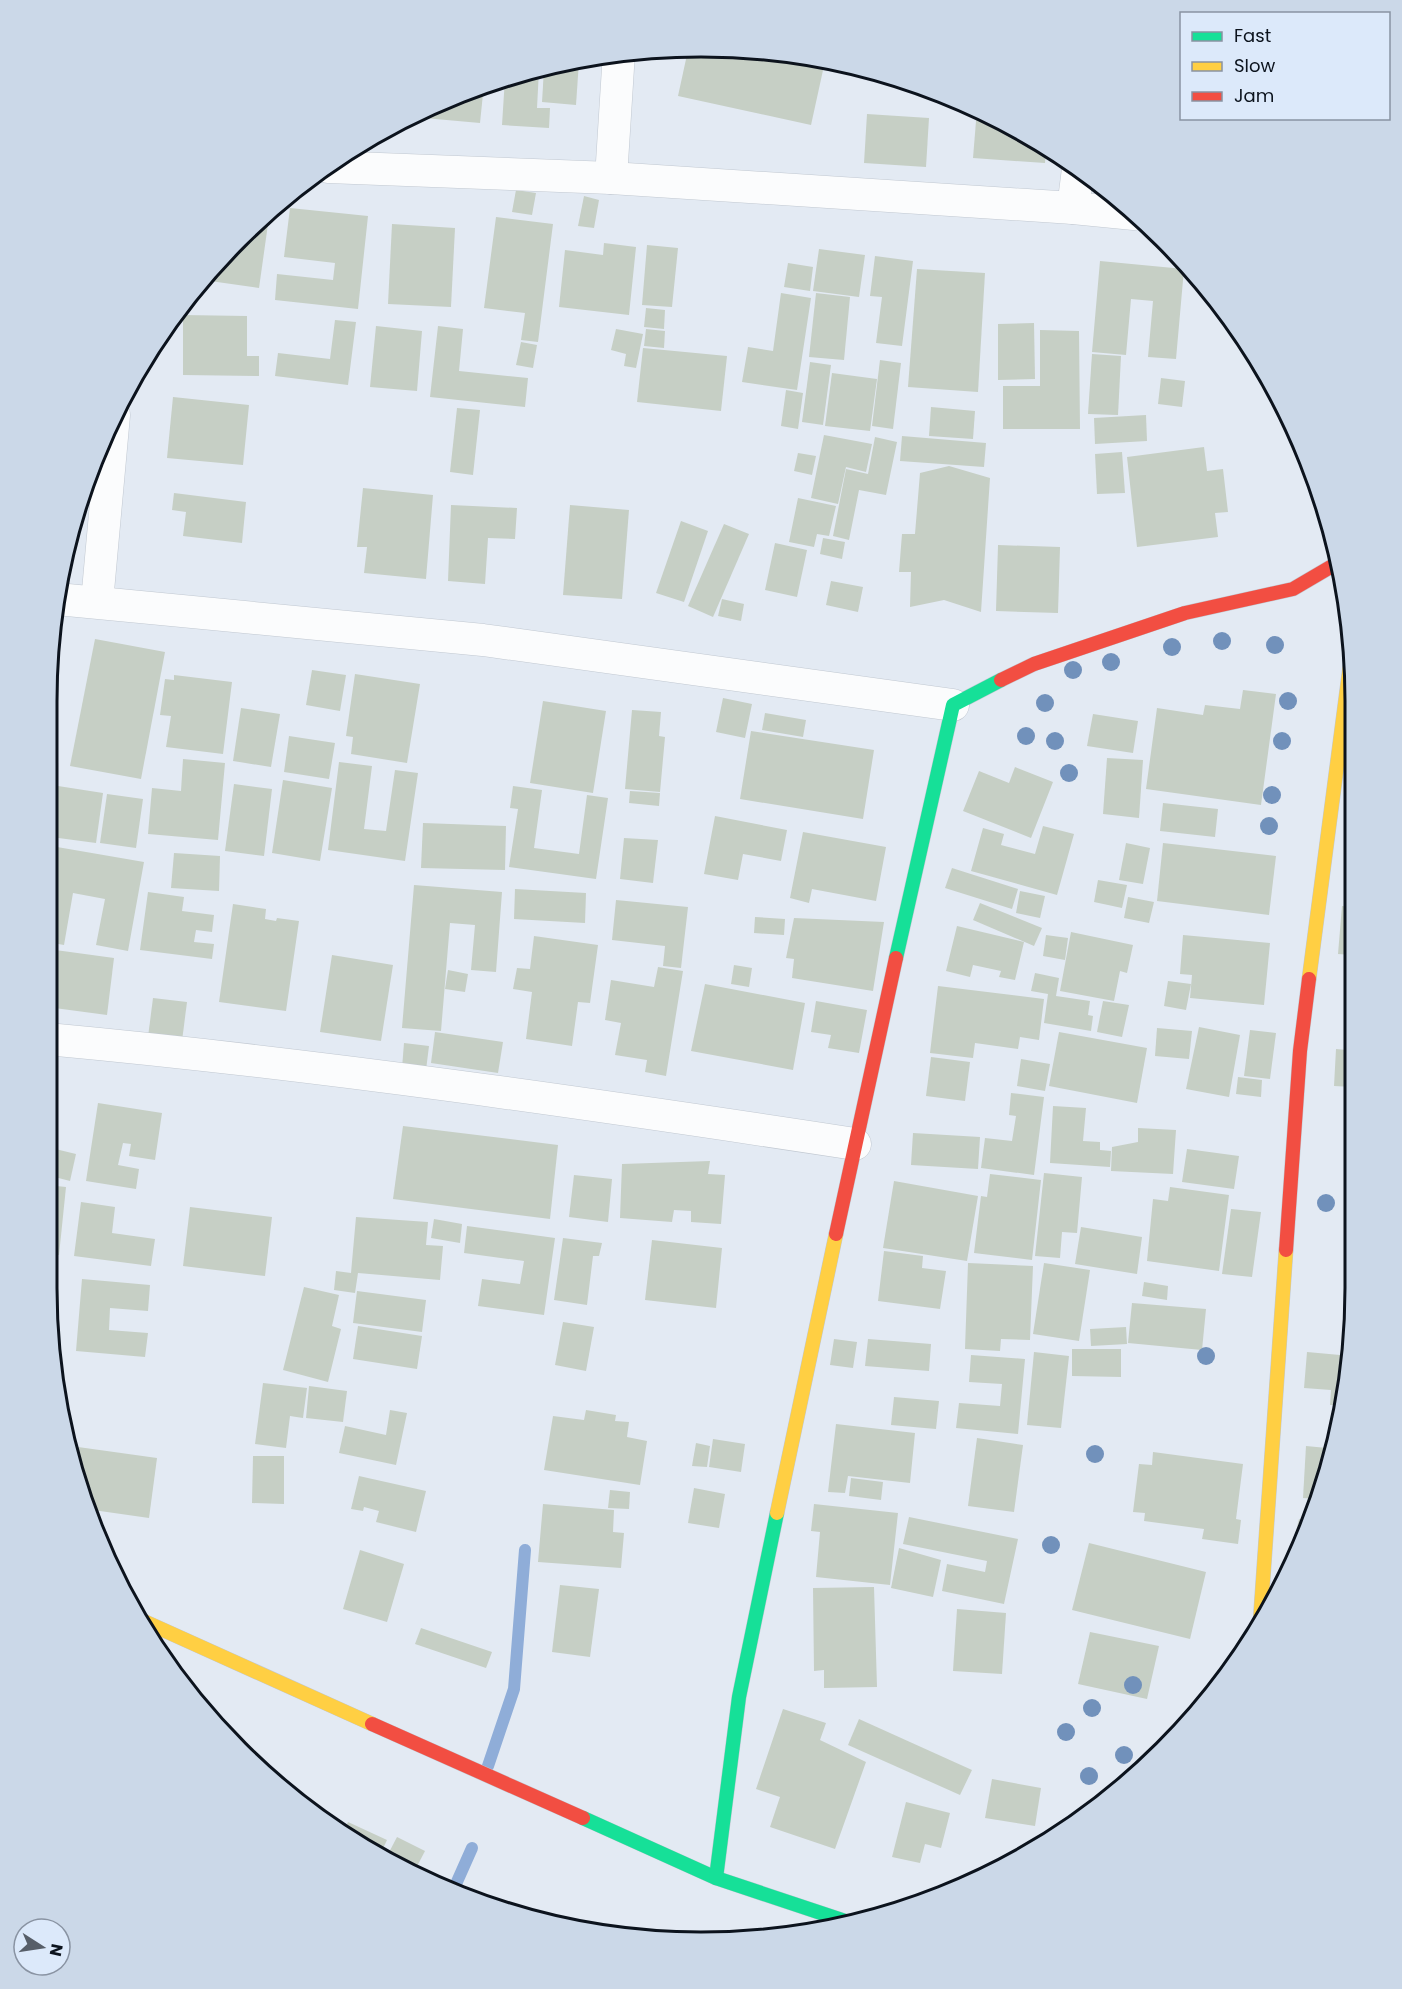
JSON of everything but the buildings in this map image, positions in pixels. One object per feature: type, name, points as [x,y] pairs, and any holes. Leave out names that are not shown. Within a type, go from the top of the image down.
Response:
[{"type":"street","points":[[611,178],[618,63]]},
{"type":"street","points":[[341,168],[611,178],[1121,213]]},
{"type":"street","points":[[1073,208],[1077,179]]},
{"type":"street","points":[[97,602],[112,442]]},
{"type":"street","points":[[65,600],[483,640],[953,705],[1034,664],[1185,613],[1293,589],[1331,567]]},
{"type":"street","points":[[1261,1606],[1300,1051],[1345,704]]},
{"type":"street","points":[[716,1878],[740,1696],[855,1144],[953,705]]},
{"type":"street","points":[[57,1040],[193,1052],[586,1103],[855,1144]]},
{"type":"street","points":[[153,1625],[716,1878],[837,1918]]},
{"type":"waterway","points":[[488,1766],[514,1689],[525,1550]]},
{"type":"waterway","points":[[456,1883],[472,1848]]},
{"type":"traffic: fast","points":[[896,958],[953,705],[1001,680]]},
{"type":"traffic: fast","points":[[716,1878],[739,1697],[777,1513]]},
{"type":"traffic: fast","points":[[583,1818],[716,1878],[836,1918]]},
{"type":"traffic: slow","points":[[1309,979],[1345,704]]},
{"type":"traffic: slow","points":[[777,1513],[836,1234]]},
{"type":"traffic: slow","points":[[1261,1606],[1286,1250]]},
{"type":"traffic: slow","points":[[153,1625],[372,1724]]},
{"type":"traffic: jam","points":[[1001,680],[1034,664],[1185,613],[1293,589],[1331,567]]},
{"type":"traffic: jam","points":[[836,1234],[896,958]]},
{"type":"traffic: jam","points":[[1286,1250],[1300,1051],[1309,979]]},
{"type":"traffic: jam","points":[[372,1724],[583,1818]]}]
